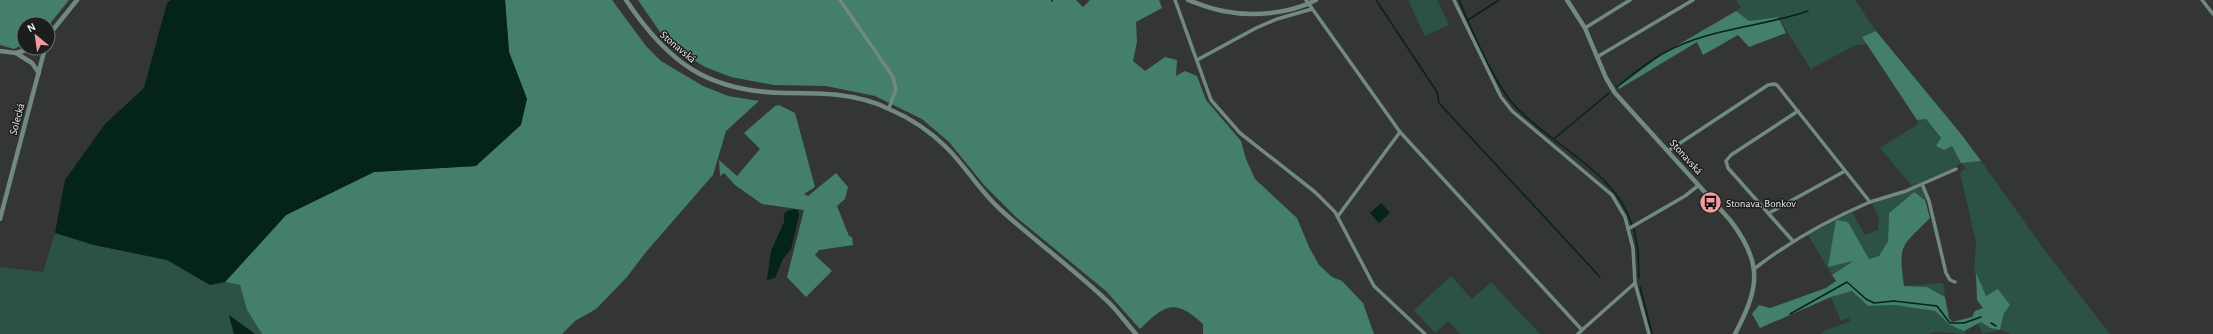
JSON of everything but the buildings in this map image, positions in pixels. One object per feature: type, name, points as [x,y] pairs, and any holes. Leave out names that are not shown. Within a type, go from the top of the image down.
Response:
[{"type":"street","points":[[56,26],[77,0]]},
{"type":"street","name":"Stonavská","points":[[626,0],[653,37],[676,59],[702,76],[735,87],[778,92],[837,94],[888,108],[913,122],[947,148],[1001,211],[1106,299],[1136,334]]},
{"type":"street","points":[[840,0],[893,76],[896,89],[888,108]]},
{"type":"street","points":[[1175,0],[1211,100],[1240,133],[1315,192],[1338,216],[1374,286],[1425,334]]},
{"type":"street","points":[[1188,0],[1222,11],[1249,14],[1275,12],[1316,0]]},
{"type":"street","points":[[1454,0],[1501,97],[1512,111],[1612,195],[1625,217],[1633,248],[1635,283],[1648,334]]},
{"type":"street","name":"Stonavská","points":[[1567,0],[1585,28],[1597,57],[1615,93],[1699,185],[1738,232],[1754,269],[1755,282],[1752,298],[1735,334]]},
{"type":"street","points":[[1585,28],[1630,0]]},
{"type":"street","points":[[1597,57],[1693,0]]},
{"type":"street","points":[[2202,0],[2213,14]]},
{"type":"street","points":[[1307,2],[1400,132],[1582,330]]},
{"type":"street","points":[[1197,60],[1256,28],[1277,19],[1312,9]]},
{"type":"street","points":[[0,52],[16,53]]},
{"type":"street","points":[[21,56],[32,63],[39,72]]},
{"type":"street","name":"Solecká","points":[[0,218],[43,56]]},
{"type":"street","points":[[1668,151],[1768,85],[1774,84],[1798,111],[1870,202]]},
{"type":"street","points":[[1792,240],[1728,168],[1726,161],[1731,155],[1798,111]]},
{"type":"street","points":[[1338,216],[1400,132]]},
{"type":"street","points":[[1754,269],[1792,240],[1834,217],[1870,202],[1906,191],[1956,169]]},
{"type":"street","points":[[1769,213],[1845,170]]},
{"type":"street","points":[[1922,184],[1929,201],[1946,273],[1950,280],[1955,282]]},
{"type":"street","points":[[1628,229],[1685,196],[1699,185]]},
{"type":"street","points":[[1578,334],[1635,283]]},
{"type":"shaded area","points":[[171,0],[505,0],[509,52],[527,99],[521,125],[476,166],[374,172],[286,215],[225,282],[210,285],[167,260],[94,245],[55,233],[65,180],[105,124],[144,88],[167,3]]},
{"type":"shaded area","points":[[1408,0],[1437,0],[1449,25],[1425,36]]},
{"type":"shaded area","points":[[1736,0],[1855,0],[1876,31],[1862,37],[1867,44],[1856,45],[1812,68],[1812,71],[1778,17],[1749,21],[1736,11],[1741,8]]},
{"type":"shaded area","points":[[1926,119],[1941,139],[1936,146],[1952,146],[1961,163],[1954,168],[1912,186],[1880,148],[1918,124],[1917,120]]},
{"type":"shaded area","points":[[1981,161],[2043,248],[2110,334],[2011,334],[2000,330],[2004,313],[2009,304],[1986,296],[1974,271],[1976,242],[1960,173],[1966,168],[1961,163]]},
{"type":"shaded area","points":[[1919,187],[1923,190],[1930,218],[1925,200],[1913,192],[1889,213],[1888,241],[1879,256],[1869,259],[1848,222],[1828,267],[1854,260],[1832,275],[1808,235],[1852,212],[1865,235],[1878,230],[1879,218],[1872,204]]},
{"type":"shaded area","points":[[1381,203],[1390,213],[1379,223],[1370,213]]},
{"type":"shaded area","points":[[794,209],[798,210],[799,215],[791,249],[783,259],[775,278],[767,280],[771,251],[784,222],[784,214],[787,211]]},
{"type":"shaded area","points":[[55,233],[94,245],[168,260],[210,285],[225,282],[240,285],[247,310],[262,334],[255,334],[229,316],[234,334],[0,334],[0,267],[43,272]]},
{"type":"shaded area","points":[[1451,276],[1472,299],[1491,282],[1540,334],[1460,334],[1448,321],[1435,333],[1414,310]]},
{"type":"shaded area","points":[[1943,283],[1945,297],[1927,287],[1904,286]]},
{"type":"shaded area","points":[[1852,291],[1868,306],[1895,305],[1935,311],[1950,325],[1965,330],[1965,334],[1935,332],[1929,334],[1821,334],[1824,331],[1850,321],[1849,318],[1841,321],[1831,297]]},
{"type":"shaded area","points":[[229,315],[255,334],[234,334]]},
{"type":"shaded area","points":[[1981,322],[1989,328],[2000,330],[1983,334],[1978,324]]},
{"type":"green space","points":[[0,0],[69,0],[56,16],[16,16],[16,48],[14,49],[0,45]]},
{"type":"green space","points":[[505,0],[612,0],[646,46],[661,61],[703,86],[728,96],[759,101],[726,131],[713,175],[646,252],[627,277],[596,309],[575,321],[562,334],[262,334],[247,310],[240,285],[225,282],[286,215],[374,172],[476,166],[527,99],[509,52]]},
{"type":"green space","points":[[638,0],[1076,0],[1083,7],[1090,0],[1159,0],[1162,8],[1136,22],[1137,42],[1133,61],[1145,71],[1165,57],[1177,60],[1176,76],[1185,71],[1197,76],[1206,100],[1241,141],[1246,159],[1255,179],[1297,218],[1309,247],[1319,265],[1332,277],[1342,281],[1363,303],[1374,334],[1203,334],[1203,324],[1185,310],[1170,307],[1156,314],[1140,329],[1106,291],[1016,217],[984,185],[949,142],[922,119],[875,96],[826,86],[774,85],[731,77],[705,67],[682,53],[660,32]]},
{"type":"green space","points":[[1736,11],[1749,21],[1778,17],[1786,33],[1749,47],[1738,35],[1703,55],[1697,42],[1619,89],[1618,87],[1664,53]]},
{"type":"green space","points":[[1876,31],[1961,134],[1981,161],[1961,163],[1952,146],[1944,150],[1936,146],[1941,138],[1926,119],[1917,120],[1862,37]]},
{"type":"green space","points":[[779,105],[795,113],[815,187],[804,194],[808,196],[836,173],[848,187],[845,199],[837,206],[849,236],[852,237],[853,245],[819,250],[815,255],[832,271],[806,297],[787,277],[804,210],[762,204],[735,185],[724,173],[720,176],[719,160],[737,176],[760,149],[744,133],[775,106]]},
{"type":"green space","points":[[1914,192],[1925,200],[1930,218],[1907,241],[1904,247],[1901,262],[1904,286],[1927,287],[1945,297],[1949,318],[1952,322],[1972,317],[1975,311],[1983,308],[1977,300],[1976,273],[1986,296],[1998,289],[2010,305],[2004,313],[2000,330],[1990,328],[1981,322],[1964,331],[1950,325],[1935,311],[1895,305],[1868,306],[1852,291],[1831,297],[1760,328],[1752,314],[1759,305],[1770,308],[1826,288],[1836,281],[1832,275],[1853,261],[1828,267],[1836,220],[1848,222],[1869,259],[1879,256],[1888,241],[1889,213]]},
{"type":"waterway","points":[[1376,0],[1437,92],[1439,103],[1600,277]]},
{"type":"waterway","points":[[1459,0],[1491,70],[1506,95],[1529,119],[1597,174],[1612,189],[1624,206],[1632,225]]},
{"type":"waterway","points":[[1468,20],[1499,0]]},
{"type":"waterway","points":[[1617,87],[1652,60],[1681,45],[1717,33],[1772,21],[1808,11]]},
{"type":"waterway","points":[[1555,138],[1609,93]]},
{"type":"waterway","points":[[1634,229],[1638,250],[1639,278]]},
{"type":"waterway","points":[[1790,314],[1847,282],[1866,299],[1874,303],[1894,301],[1937,306],[1950,323],[1964,323],[1981,317]]},
{"type":"waterway","points":[[1640,287],[1652,334]]},
{"type":"waterway","points":[[1991,323],[1996,326]]},
{"type":"place","name":"Stonava, Bonkov","points":[[1711,203]]}]
